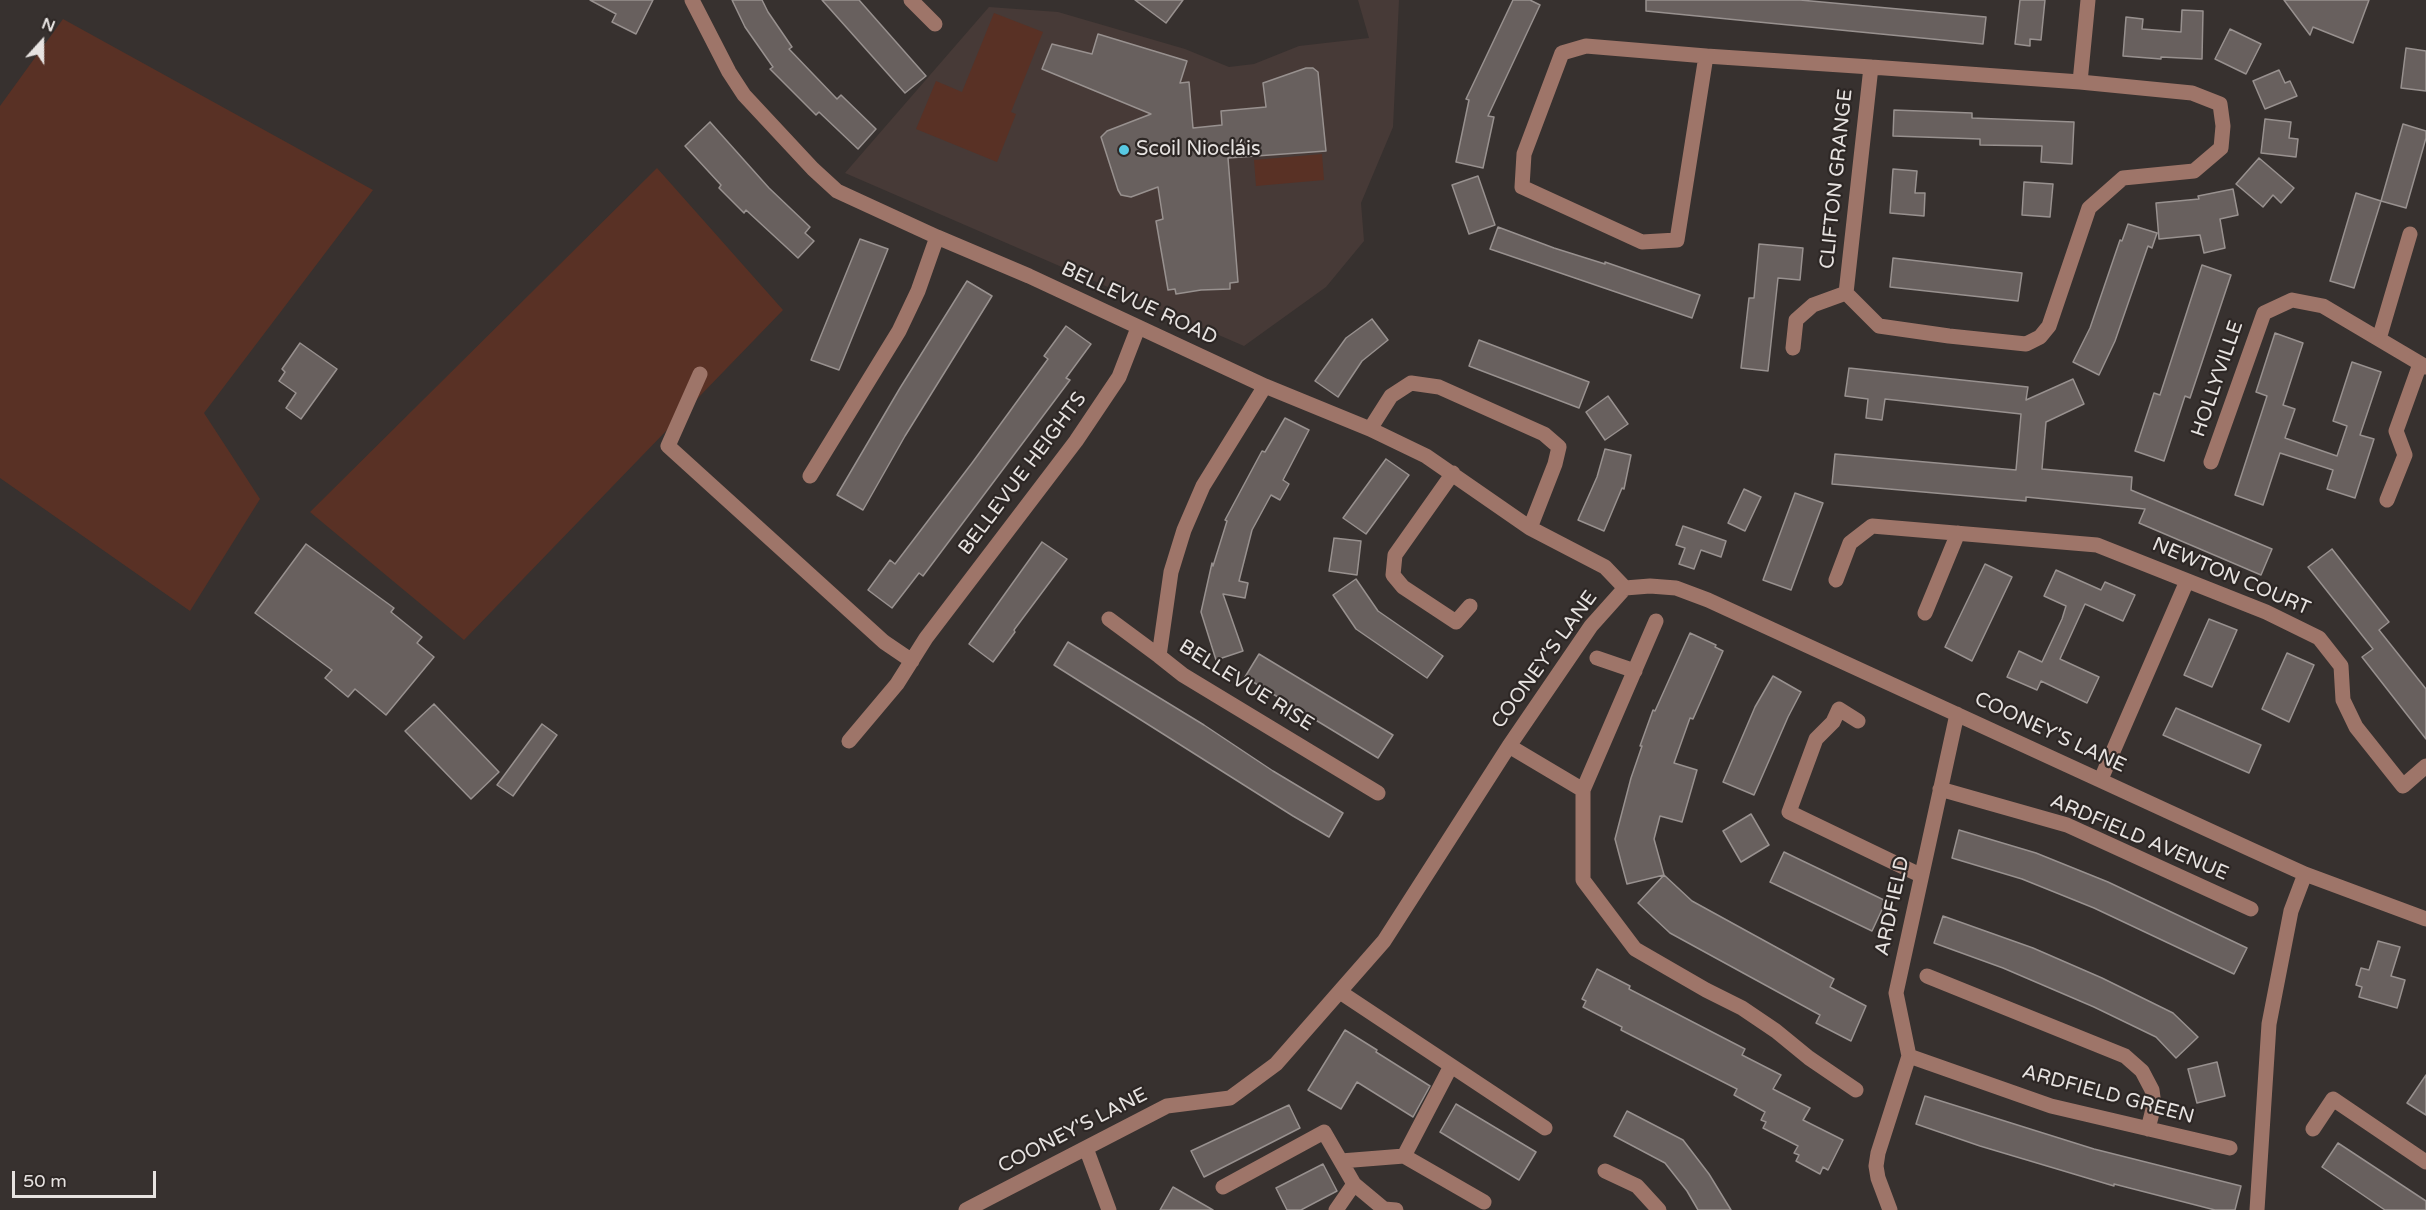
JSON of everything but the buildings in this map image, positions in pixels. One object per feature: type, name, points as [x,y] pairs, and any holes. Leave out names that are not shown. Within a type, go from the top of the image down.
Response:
[{"type":"street","name":"BELLEVUE ROAD","points":[[692,0],[729,72],[744,94],[837,191],[1029,276],[1265,386],[1370,429],[1426,456],[1530,528],[1605,567],[1624,588]]},
{"type":"street","points":[[911,0],[935,24]]},
{"type":"street","points":[[2080,82],[2088,0]]},
{"type":"street","name":"CLIFTON GRANGE","points":[[1706,56],[1677,240],[1642,242],[1522,188],[1524,154],[1563,53],[1586,46],[2080,82],[2192,93],[2220,104],[2223,126],[2221,148],[2194,171],[2123,178],[2089,208],[2049,326],[2040,337],[2026,344],[1879,326],[1846,293],[1871,67]]},
{"type":"street","points":[[2379,339],[2410,234]]},
{"type":"street","points":[[810,476],[899,331],[918,291],[937,237]]},
{"type":"street","points":[[1793,348],[1796,320],[1813,304],[1846,293]]},
{"type":"street","name":"HOLLYVILLE","points":[[2211,462],[2264,313],[2292,300],[2324,306],[2423,365]]},
{"type":"street","name":"BELLEVUE HEIGHTS","points":[[849,741],[897,684],[926,638],[1076,441],[1119,377],[1138,328]]},
{"type":"street","points":[[2387,500],[2405,455],[2396,431],[2423,365]]},
{"type":"street","points":[[700,374],[668,446],[884,642],[912,661]]},
{"type":"street","points":[[1370,429],[1391,396],[1412,383],[1439,387],[1544,434],[1559,447],[1555,464],[1530,528]]},
{"type":"street","name":"BELLEVUE RISE","points":[[1265,386],[1203,486],[1184,530],[1171,572],[1159,656],[1183,675],[1378,792]]},
{"type":"street","points":[[1453,473],[1395,555],[1393,575],[1403,587],[1456,622],[1470,606]]},
{"type":"street","name":"NEWTON COURT","points":[[1836,580],[1850,543],[1872,526],[2097,545],[2266,612],[2319,638],[2341,666],[2343,700],[2356,727],[2403,786],[2426,766]]},
{"type":"street","points":[[1925,613],[1958,533]]},
{"type":"street","points":[[2101,779],[2187,581]]},
{"type":"street","name":"COONEY'S LANE","points":[[966,1210],[1167,1106],[1230,1098],[1276,1064],[1384,941],[1509,746],[1591,626],[1624,588],[1650,586],[1676,588],[1708,600],[2305,874],[2426,919]]},
{"type":"street","points":[[1109,619],[1159,656]]},
{"type":"street","points":[[1656,621],[1583,790],[1583,880],[1635,949],[1742,1008],[1856,1090]]},
{"type":"street","points":[[1597,658],[1635,671]]},
{"type":"street","points":[[1858,721],[1839,709],[1833,722],[1816,739],[1789,812],[1920,875]]},
{"type":"street","name":"ARDFIELD","points":[[1890,1210],[1876,1166],[1878,1153],[1909,1056],[1896,993],[1957,714]]},
{"type":"street","points":[[1509,746],[1583,790]]},
{"type":"street","name":"ARDFIELD AVENUE","points":[[1940,789],[2067,825],[2251,909]]},
{"type":"street","points":[[2257,1210],[2269,1024],[2290,911],[2305,874]]},
{"type":"street","points":[[1927,976],[2125,1056],[2142,1071],[2152,1090],[2154,1105],[2148,1129]]},
{"type":"street","points":[[1340,992],[1545,1128]]},
{"type":"street","name":"ARDFIELD GREEN","points":[[1909,1056],[2051,1106],[2229,1148]]},
{"type":"street","points":[[1404,1156],[1451,1066]]},
{"type":"street","points":[[2313,1129],[2333,1099],[2426,1162]]},
{"type":"street","points":[[1223,1187],[1324,1132],[1354,1184],[1384,1209],[1396,1210]]},
{"type":"street","points":[[1086,1148],[1109,1210]]},
{"type":"street","points":[[1341,1161],[1404,1156],[1484,1202]]},
{"type":"street","points":[[1605,1171],[1637,1186],[1659,1210]]},
{"type":"street","points":[[1336,1210],[1354,1184]]},
{"type":"shaded area","name":"Scoil Niocláis","points":[[1358,0],[1399,0],[1393,127],[1361,203],[1364,241],[1326,287],[1244,346],[845,173],[989,7],[1058,12],[1185,49],[1229,67],[1254,64],[1299,46],[1369,38]]},
{"type":"shaded area","points":[[994,13],[1043,32],[1011,112],[1016,114],[997,162],[916,129],[936,81],[962,92]]},
{"type":"shaded area","points":[[63,19],[373,190],[204,413],[260,499],[190,611],[0,478],[0,106]]},
{"type":"shaded area","points":[[1322,154],[1324,180],[1256,186],[1254,160]]},
{"type":"shaded area","points":[[657,168],[783,310],[464,640],[310,512]]},
{"type":"place","name":"Scoil Niocláis","points":[[1124,150]]}]
